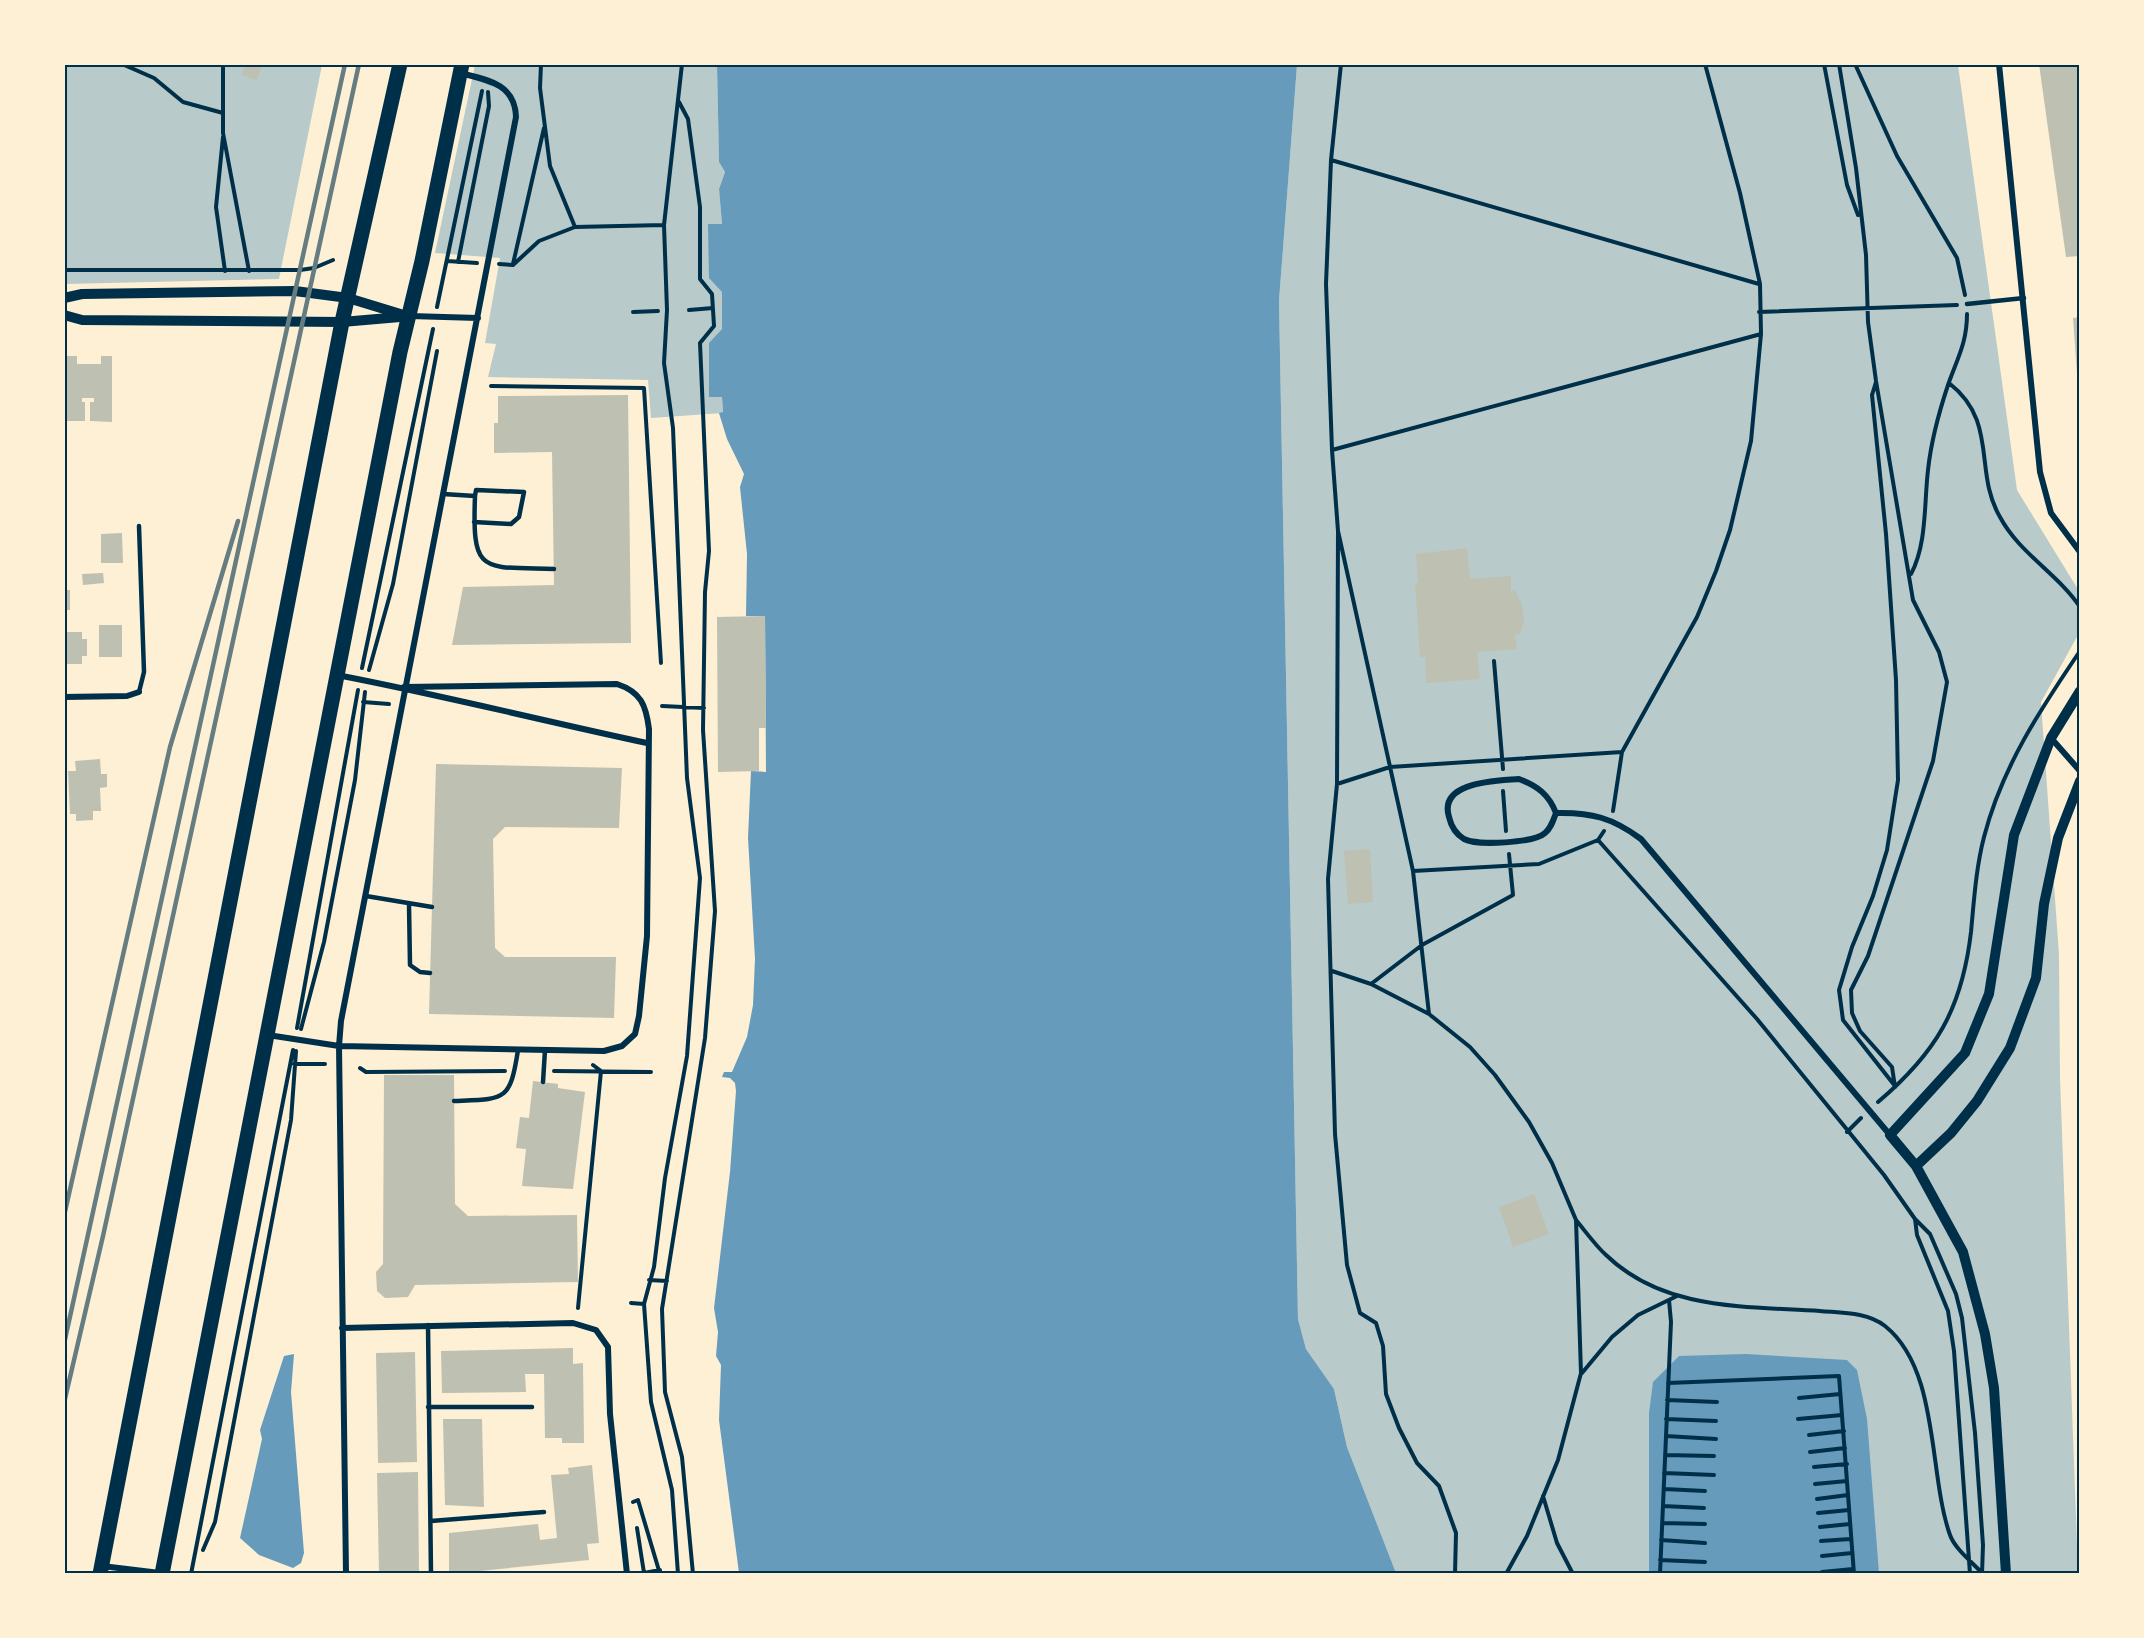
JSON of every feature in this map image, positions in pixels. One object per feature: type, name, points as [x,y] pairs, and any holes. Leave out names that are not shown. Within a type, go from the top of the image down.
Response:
[{"type":"highway","points":[[101,1570],[342,322],[400,64]]},
{"type":"highway","points":[[163,1573],[407,316],[422,261],[461,69]]},
{"type":"street","points":[[1999,64],[2040,472],[2051,513],[2079,552]]},
{"type":"street","points":[[346,1574],[339,1046],[404,687],[516,117],[515,104],[509,91],[461,69]]},
{"type":"street","points":[[64,298],[82,294],[295,291],[348,298],[407,316]]},
{"type":"street","points":[[64,315],[82,320],[342,322],[407,316],[478,318]]},
{"type":"street","points":[[336,675],[404,687],[455,702],[647,743]]},
{"type":"street","points":[[266,1034],[339,1046],[604,1051],[622,1046],[635,1034],[647,936],[647,709],[641,697],[630,688],[617,684],[458,684],[404,687]]},
{"type":"street","points":[[1890,1135],[1965,1053],[1989,994],[2014,835],[2051,738],[2079,691]]},
{"type":"street","points":[[64,697],[127,696],[139,692]]},
{"type":"street","points":[[2051,738],[2079,771]]},
{"type":"street","points":[[1519,779],[1532,784],[1544,793],[1556,813],[1544,834],[1533,839],[1474,843],[1462,838],[1453,828],[1448,814],[1450,803],[1459,790],[1473,783],[1519,779]]},
{"type":"street","points":[[1916,1166],[1951,1133],[1977,1101],[2010,1048],[2036,978],[2044,904],[2058,838],[2079,781]]},
{"type":"street","points":[[1556,813],[1586,813],[1610,821],[1641,839],[1916,1166],[1964,1252],[1984,1334],[1994,1388],[2006,1574]]},
{"type":"street","points":[[342,1328],[573,1323],[596,1329],[603,1337],[610,1357],[610,1414],[627,1574]]},
{"type":"street","points":[[101,1570],[163,1573]]},
{"type":"lane","points":[[1967,304],[2024,298]]},
{"type":"lane","points":[[474,522],[511,524],[519,517],[524,492],[476,490],[474,522],[476,551],[489,564],[554,569]]},
{"type":"lane","points":[[443,494],[475,496]]},
{"type":"lane","points":[[139,526],[144,672],[139,692]]},
{"type":"lane","points":[[366,896],[409,905],[432,907]]},
{"type":"lane","points":[[409,905],[410,965],[420,972],[430,973]]},
{"type":"lane","points":[[454,1101],[491,1100],[509,1090],[513,1081],[518,1050]]},
{"type":"lane","points":[[543,1082],[545,1050]]},
{"type":"lane","points":[[428,1325],[431,1574]]},
{"type":"lane","points":[[428,1407],[532,1407]]},
{"type":"lane","points":[[431,1521],[544,1512]]},
{"type":"path","points":[[122,64],[154,78],[183,102],[223,113]]},
{"type":"path","points":[[223,64],[224,133],[249,271]]},
{"type":"path","points":[[541,64],[540,88],[550,166],[575,227]]},
{"type":"path","points":[[678,1574],[672,1490],[651,1402],[644,1304],[654,1267],[665,1178],[687,1056],[697,950],[700,878],[687,778],[673,428],[664,363],[667,310],[664,225],[682,64]]},
{"type":"path","points":[[1341,64],[1331,160],[1326,284],[1332,450],[1338,531],[1337,784],[1328,879],[1335,1134],[1347,1265],[1360,1313],[1376,1323],[1383,1346],[1386,1394],[1399,1428],[1418,1463],[1439,1486],[1456,1533],[1455,1574]]},
{"type":"path","points":[[1413,871],[1539,864],[1598,840],[1610,821],[1622,752],[1697,617],[1730,530],[1751,441],[1761,334],[1760,284],[1740,193],[1705,64]]},
{"type":"path","points":[[1824,64],[1847,185],[1860,220]]},
{"type":"path","points":[[1839,64],[1856,168],[1860,220],[1866,255],[1868,322],[1876,381],[1911,574],[1913,600],[1939,652],[1947,682],[1933,761],[1868,956],[1851,990],[1852,1013],[1860,1030],[1892,1067],[1895,1087]]},
{"type":"path","points":[[1855,64],[1897,156],[1957,258],[1967,304],[1965,344],[1949,383],[1928,468],[1917,562],[1911,574]]},
{"type":"path","points":[[191,1574],[434,318],[487,80]]},
{"type":"path","points":[[458,262],[489,106],[487,80]]},
{"type":"path","points":[[678,102],[688,119],[700,207],[700,279],[712,294],[714,326],[700,343],[709,551],[705,592],[704,708],[715,911],[705,1038],[662,1309],[665,1392],[682,1457],[693,1574]]},
{"type":"path","points":[[513,265],[545,126]]},
{"type":"path","points":[[224,133],[216,207],[225,271]]},
{"type":"path","points":[[1331,160],[1760,284]]},
{"type":"path","points":[[447,261],[513,265],[540,241],[575,227],[664,225]]},
{"type":"path","points":[[64,270],[249,271],[314,268],[333,261]]},
{"type":"path","points":[[1759,312],[1953,305]]},
{"type":"path","points":[[689,310],[713,308]]},
{"type":"path","points":[[633,312],[658,310]]},
{"type":"path","points":[[1332,450],[1761,334]]},
{"type":"path","points":[[202,1550],[215,1522],[291,1120],[296,1040],[324,942],[355,780],[364,680],[393,584],[437,351]]},
{"type":"path","points":[[1876,381],[1872,395],[1887,546],[1896,680],[1898,780],[1887,850],[1874,896],[1852,947],[1839,990],[1843,1020],[1895,1087]]},
{"type":"path","points":[[1949,383],[1966,396],[1979,422],[1989,487],[1999,517],[2019,543],[2072,596],[2079,607]]},
{"type":"path","points":[[491,386],[644,388],[661,663]]},
{"type":"path","points":[[1338,531],[1413,871],[1429,1014]]},
{"type":"path","points":[[1895,1087],[1933,1047],[1947,1021],[1965,967],[1977,873],[1996,798],[2033,721],[2079,651]]},
{"type":"path","points":[[363,702],[388,704]]},
{"type":"path","points":[[662,706],[704,708]]},
{"type":"path","points":[[1337,784],[1390,767],[1622,752]]},
{"type":"path","points":[[1598,840],[1757,1019],[1884,1176],[1915,1219],[1930,1234],[1956,1294],[1962,1318],[1983,1545],[1982,1573]]},
{"type":"path","points":[[1332,971],[1371,984],[1429,1014],[1470,1047],[1530,1122],[1552,1163],[1576,1220],[1605,1254],[1622,1269],[1649,1286],[1690,1300],[1743,1308],[1858,1314],[1884,1325],[1905,1348],[1919,1379],[1950,1537],[1982,1573]]},
{"type":"path","points":[[294,1064],[325,1064]]},
{"type":"path","points":[[578,1308],[601,1071],[593,1065]]},
{"type":"path","points":[[1915,1219],[1917,1235],[1948,1311],[1954,1351],[1970,1574]]},
{"type":"path","points":[[1506,1574],[1527,1536],[1558,1460],[1581,1373],[1576,1220]]},
{"type":"path","points":[[649,1280],[667,1281]]},
{"type":"path","points":[[1581,1373],[1612,1337],[1638,1315],[1677,1296]]},
{"type":"path","points":[[1660,1574],[1671,1322],[1669,1300]]},
{"type":"path","points":[[631,1303],[644,1304]]},
{"type":"path","points":[[1668,1383],[1839,1376],[1853,1571],[1822,1572]]},
{"type":"path","points":[[1799,1398],[1840,1394]]},
{"type":"path","points":[[1667,1400],[1717,1402]]},
{"type":"path","points":[[1798,1419],[1842,1415]]},
{"type":"path","points":[[1666,1419],[1716,1421]]},
{"type":"path","points":[[1809,1435],[1844,1431]]},
{"type":"path","points":[[1666,1437],[1716,1439]]},
{"type":"path","points":[[1810,1452],[1845,1448]]},
{"type":"path","points":[[1665,1455],[1714,1456]]},
{"type":"path","points":[[1814,1467],[1847,1464]]},
{"type":"path","points":[[1664,1473],[1714,1475]]},
{"type":"path","points":[[1815,1484],[1847,1481]]},
{"type":"path","points":[[1664,1489],[1705,1491]]},
{"type":"path","points":[[1817,1498],[1848,1495]]},
{"type":"path","points":[[1543,1496],[1557,1543],[1574,1574]]},
{"type":"path","points":[[634,1511],[633,1501],[638,1500],[660,1572],[644,1573],[636,1521]]},
{"type":"path","points":[[1663,1506],[1704,1508]]},
{"type":"path","points":[[1818,1513],[1849,1510]]},
{"type":"path","points":[[1662,1523],[1705,1524]]},
{"type":"path","points":[[1820,1527],[1850,1524]]},
{"type":"path","points":[[1821,1541],[1850,1539]]},
{"type":"path","points":[[1661,1540],[1705,1543]]},
{"type":"path","points":[[1822,1556],[1852,1553]]},
{"type":"path","points":[[1660,1560],[1705,1562]]},
{"type":"shaded area","points":[[64,65],[322,65],[279,279],[65,284]]},
{"type":"shaded area","points":[[475,65],[717,65],[719,162],[725,172],[719,189],[722,224],[709,224],[722,291],[722,329],[709,344],[710,397],[722,397],[723,413],[651,418],[648,380],[488,377],[496,344],[485,343],[500,258],[435,253]]},
{"type":"shaded area","points":[[1297,65],[1958,65],[2017,490],[2079,591],[2079,633],[2041,702],[2059,955],[2060,1078],[2078,1573],[1396,1573],[1347,1447],[1334,1389],[1306,1349],[1298,1319],[1279,301]]},
{"type":"water","points":[[717,65],[1297,65],[1279,301],[1298,1319],[1306,1349],[1334,1389],[1347,1447],[1396,1573],[739,1573],[719,1420],[721,1365],[716,1356],[718,1332],[714,1308],[730,1172],[736,1091],[735,1083],[730,1078],[722,1077],[724,1072],[732,1072],[747,1037],[753,1005],[755,959],[748,838],[751,771],[766,772],[765,616],[746,616],[747,554],[740,487],[744,474],[727,439],[719,413],[723,412],[722,397],[709,397],[709,343],[722,329],[722,292],[709,278],[708,224],[722,224],[719,189],[725,172],[719,162]]},
{"type":"water","points":[[294,1354],[291,1392],[304,1553],[301,1563],[293,1568],[259,1555],[240,1538],[262,1439],[260,1430],[284,1356]]},
{"type":"water","points":[[1746,1354],[1847,1360],[1857,1370],[1867,1419],[1879,1573],[1649,1574],[1649,1413],[1653,1382],[1679,1356]]},
{"type":"building","points":[[247,64],[262,68],[256,80],[241,74]]},
{"type":"building","points":[[2039,64],[2080,64],[2080,256],[2066,257]]},
{"type":"building","points":[[2080,317],[2080,387],[2078,387],[2073,318]]},
{"type":"building","points":[[66,356],[77,356],[77,364],[101,364],[101,356],[112,356],[112,422],[90,421],[90,402],[94,402],[94,398],[82,398],[82,402],[85,402],[85,421],[65,421]]},
{"type":"building","points":[[628,395],[631,643],[452,645],[463,587],[554,585],[552,452],[494,453],[494,423],[498,423],[498,396]]},
{"type":"building","points":[[122,533],[123,563],[101,563],[101,534]]},
{"type":"building","points":[[1467,548],[1470,579],[1511,576],[1511,592],[1515,590],[1522,605],[1524,621],[1520,634],[1515,635],[1517,649],[1477,652],[1480,679],[1426,683],[1425,657],[1420,657],[1415,583],[1418,583],[1416,554]]},
{"type":"building","points":[[103,573],[104,583],[83,585],[82,574]]},
{"type":"building","points":[[64,590],[70,590],[70,610],[64,610]]},
{"type":"building","points":[[765,616],[766,728],[759,728],[759,771],[718,772],[717,617]]},
{"type":"building","points":[[64,625],[67,625],[67,632],[82,632],[82,639],[87,639],[87,656],[82,656],[82,664],[64,664]]},
{"type":"building","points":[[99,625],[122,625],[122,657],[99,657]]},
{"type":"building","points":[[100,759],[101,774],[107,774],[107,787],[100,788],[101,811],[93,811],[93,820],[76,821],[76,814],[70,814],[68,771],[76,771],[75,761]]},
{"type":"building","points":[[436,764],[622,768],[619,828],[505,827],[493,839],[495,948],[505,957],[616,957],[614,1018],[429,1014]]},
{"type":"building","points":[[1370,849],[1373,902],[1348,904],[1344,851]]},
{"type":"building","points":[[384,1075],[454,1075],[455,1204],[468,1216],[577,1215],[578,1282],[415,1285],[408,1297],[385,1298],[377,1291],[376,1272],[383,1264]]},
{"type":"building","points":[[533,1081],[558,1084],[558,1088],[585,1092],[573,1189],[522,1186],[526,1149],[516,1148],[520,1117],[529,1118]]},
{"type":"building","points":[[1534,1194],[1549,1234],[1513,1247],[1499,1207]]},
{"type":"building","points":[[573,1348],[573,1364],[583,1363],[584,1443],[562,1443],[562,1438],[545,1438],[544,1374],[525,1374],[526,1392],[442,1393],[441,1351]]},
{"type":"building","points":[[415,1352],[417,1462],[378,1463],[376,1353]]},
{"type":"building","points":[[443,1419],[482,1419],[484,1507],[445,1505]]},
{"type":"building","points":[[592,1465],[599,1543],[587,1544],[589,1560],[449,1574],[449,1533],[538,1524],[540,1540],[557,1538],[551,1475],[569,1474],[568,1468]]},
{"type":"building","points":[[418,1472],[419,1574],[379,1574],[377,1473]]},
{"type":"railway","points":[[64,1344],[345,64]]},
{"type":"railway","points":[[64,1403],[103,1236],[359,64]]},
{"type":"railway","points":[[64,1216],[170,747],[238,521]]}]
